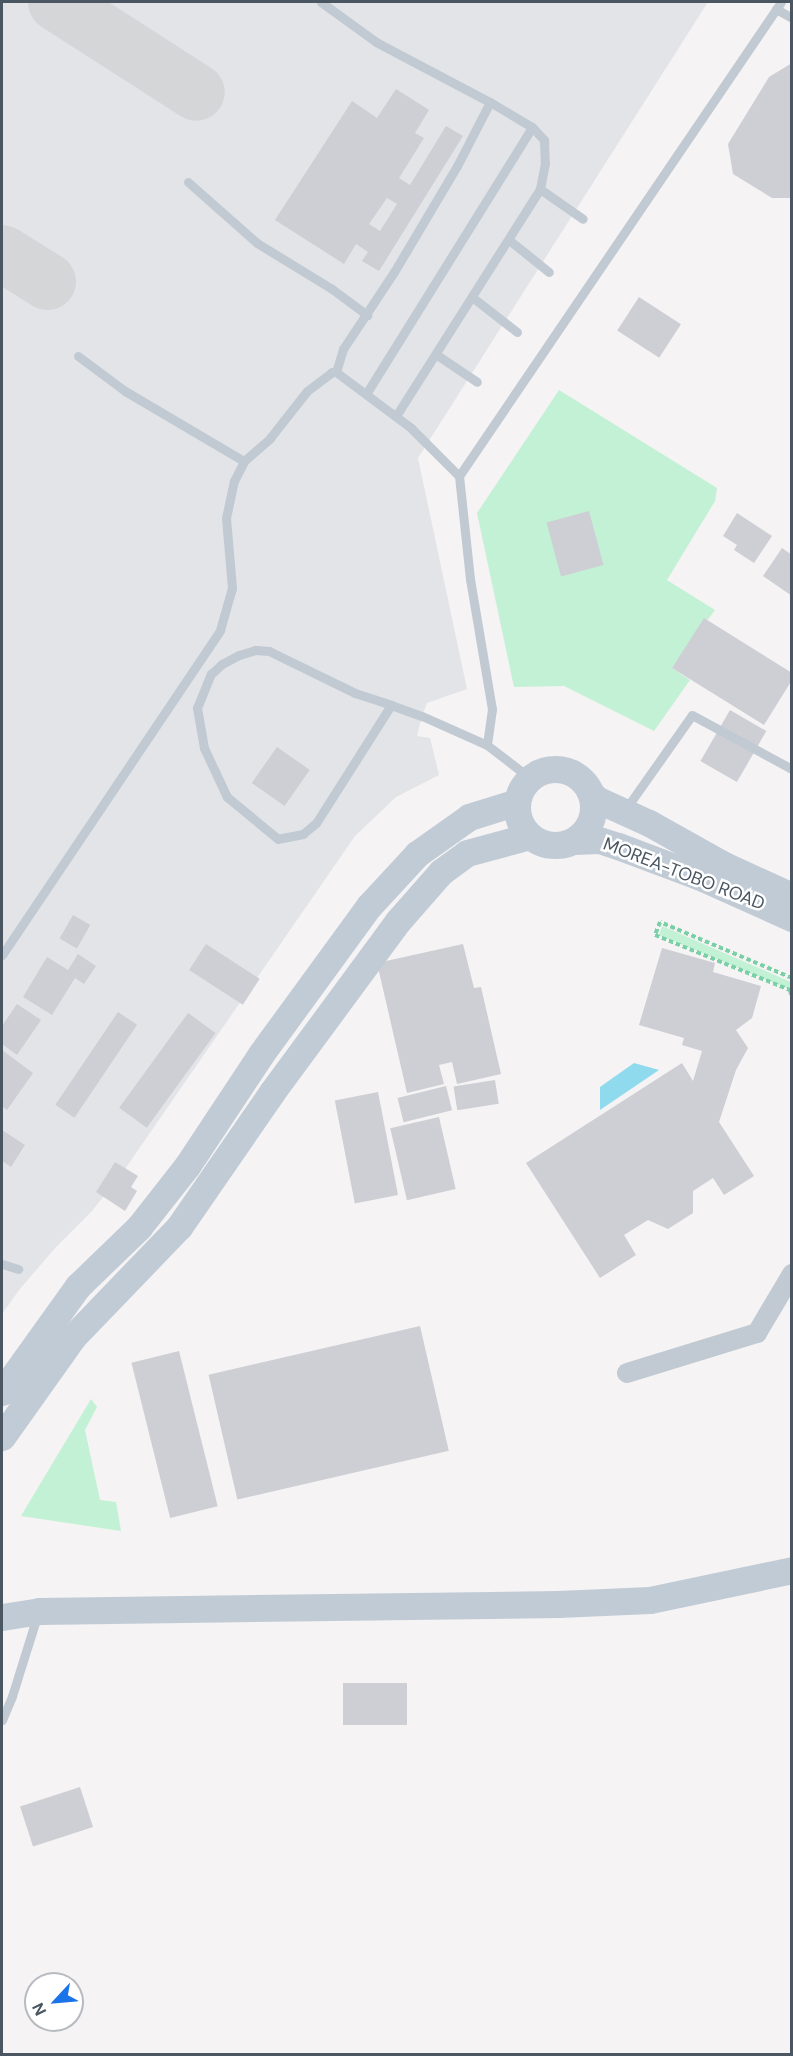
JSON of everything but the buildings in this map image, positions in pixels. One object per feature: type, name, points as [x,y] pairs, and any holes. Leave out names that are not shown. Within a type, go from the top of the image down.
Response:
[{"type":"main road","points":[[556,769],[570,772],[582,780],[590,792],[593,806],[591,820],[584,832],[574,841],[559,845],[543,844],[530,836],[519,821],[517,802],[521,789],[530,778],[542,771],[556,769]]},
{"type":"main road","name":"MOREA-TOBO ROAD","points":[[590,792],[596,799],[784,886]]},
{"type":"main road","points":[[2,1392],[78,1286],[139,1227],[187,1167],[261,1054],[369,906],[417,854],[469,817],[517,802]]},
{"type":"main road","points":[[2,1437],[73,1336],[179,1227],[272,1092],[398,921],[441,872],[467,853],[530,836]]},
{"type":"main road","name":"MOREA-TOBO ROAD","points":[[574,841],[599,840],[618,846],[698,876],[792,918]]},
{"type":"main road","points":[[2,1617],[39,1611],[558,1604],[650,1600],[792,1570]]},
{"type":"main road","points":[[2,1604],[39,1611]]},
{"type":"street","points":[[627,1373],[757,1333],[792,1274]]},
{"type":"lane","points":[[321,2],[376,42],[490,102],[532,127],[544,140],[545,163],[540,189],[510,240],[396,416]]},
{"type":"lane","points":[[487,745],[492,709],[470,579],[459,476],[778,5],[792,18]]},
{"type":"lane","points":[[336,372],[343,349],[367,315],[457,166],[490,102]]},
{"type":"lane","points":[[366,394],[532,127]]},
{"type":"lane","points":[[188,182],[257,243],[332,289],[367,315]]},
{"type":"lane","points":[[540,189],[583,219]]},
{"type":"lane","points":[[510,240],[549,272]]},
{"type":"lane","points":[[472,297],[517,332]]},
{"type":"lane","points":[[437,355],[477,382]]},
{"type":"lane","points":[[78,356],[125,391],[244,461]]},
{"type":"lane","points":[[336,372],[396,416],[459,476]]},
{"type":"lane","points":[[2,955],[220,630],[232,588],[226,518],[234,482],[244,461],[270,438],[307,391],[326,375],[336,372]]},
{"type":"lane","points":[[391,705],[316,823],[303,834],[278,839],[227,797],[204,748],[196,708],[211,674],[239,655],[255,650],[269,651],[355,693],[391,705],[487,745],[530,778]]},
{"type":"lane","points":[[623,812],[692,715],[792,769]]},
{"type":"lane","points":[[2,1264],[18,1269]]},
{"type":"lane","points":[[2,1720],[39,1611]]},
{"type":"path","points":[[792,978],[660,922],[655,935],[789,990],[792,998]]},
{"type":"shaded area","points":[[2,2],[708,2],[418,458],[467,689],[427,703],[422,716],[417,736],[430,738],[439,775],[396,797],[355,836],[125,1169],[92,1211],[56,1247],[19,1290],[2,1314]]},
{"type":"green space","points":[[559,390],[717,488],[715,501],[667,580],[715,610],[672,668],[690,680],[654,731],[564,686],[514,687],[477,513]]},
{"type":"green space","points":[[662,926],[791,982],[791,990],[659,935]]},
{"type":"green space","points":[[91,1399],[97,1407],[85,1430],[100,1500],[116,1502],[121,1531],[21,1516]]},
{"type":"water","points":[[634,1063],[659,1070],[600,1110],[600,1087]]},
{"type":"taxiway","points":[[56,2],[196,92]]},
{"type":"taxiway","points":[[2,253],[47,281]]}]
